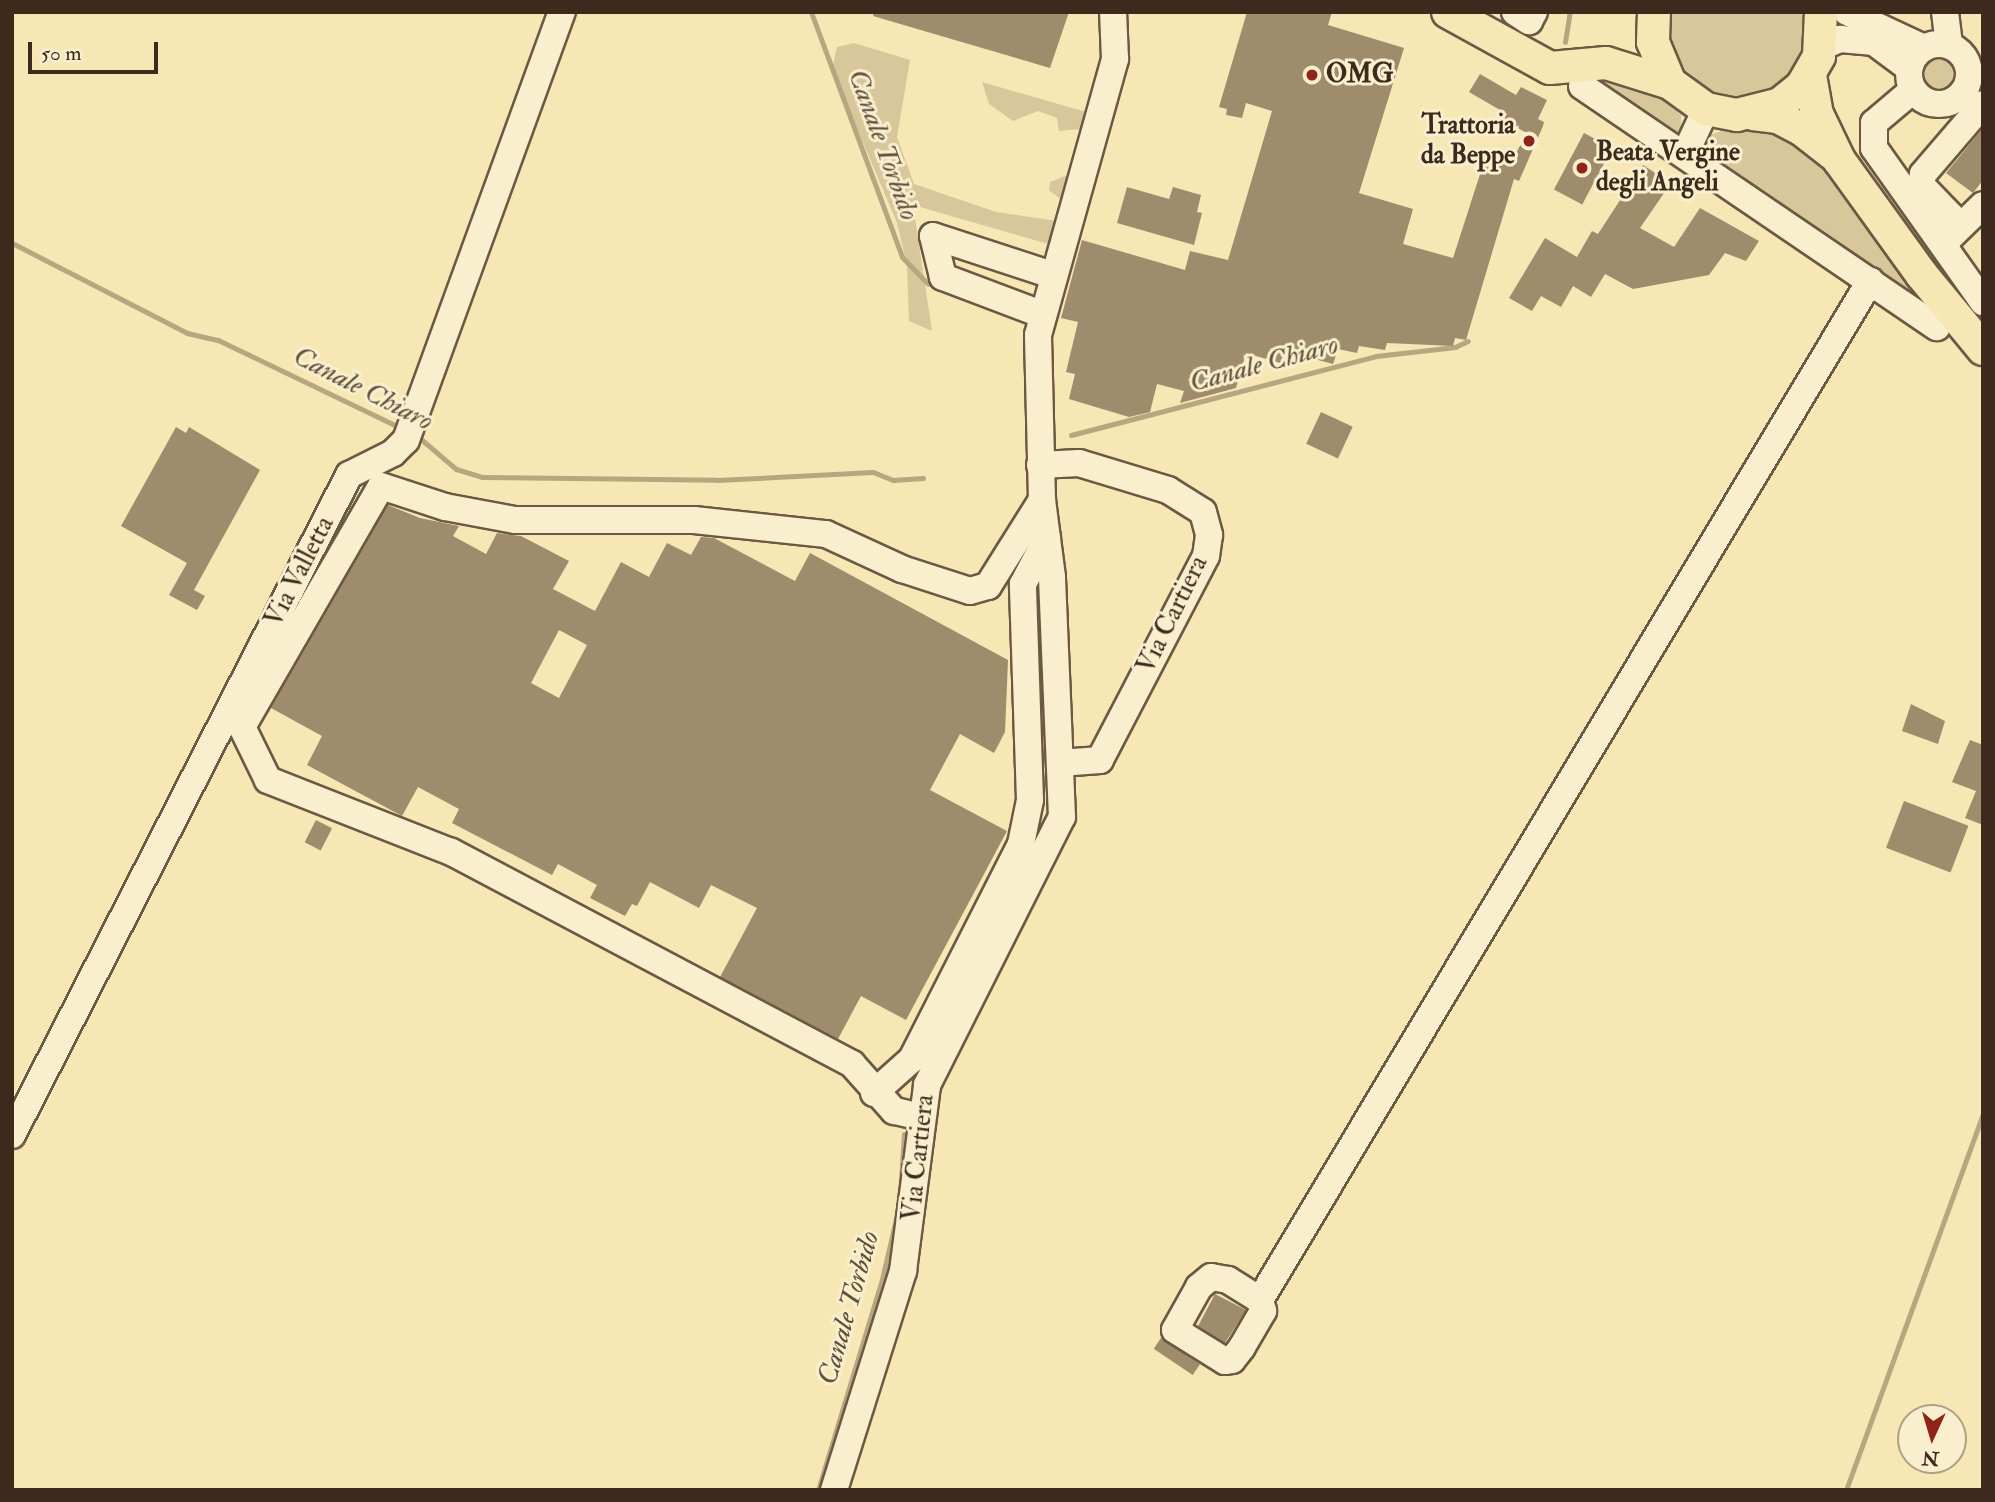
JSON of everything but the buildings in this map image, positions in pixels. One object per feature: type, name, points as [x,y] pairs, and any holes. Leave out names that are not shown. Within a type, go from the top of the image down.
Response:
[{"type":"main road","points":[[1448,12],[1566,74],[1606,62],[1653,20]]},
{"type":"main road","points":[[1821,12],[1815,61],[1816,114],[1839,160],[1922,275],[1983,349]]},
{"type":"main road","points":[[1653,20],[1656,57],[1670,83]]},
{"type":"main road","points":[[1753,114],[1780,104],[1815,61]]},
{"type":"main road","points":[[1606,62],[1670,83],[1706,109],[1778,117],[1801,129],[1839,160]]},
{"type":"street","name":"Via Valletta","points":[[12,1135],[349,475],[393,453],[408,435],[562,12]]},
{"type":"street","name":"Via Cartiera","points":[[834,1490],[903,1270],[921,1117],[936,1060],[1058,830],[1062,806],[1047,538],[1040,464],[1038,335],[1030,310],[1115,59],[1113,12]]},
{"type":"street","points":[[1515,12],[1530,20],[1534,12]]},
{"type":"street","points":[[1847,12],[1952,62]]},
{"type":"street","points":[[1933,12],[1952,62]]},
{"type":"street","points":[[1945,12],[1952,62]]},
{"type":"street","points":[[1815,61],[1840,39],[1874,42],[1952,62]]},
{"type":"street","points":[[1952,62],[1881,114],[1871,137],[1951,236],[1983,302]]},
{"type":"street","points":[[1566,74],[1937,327]]},
{"type":"street","points":[[1951,236],[1951,216],[1921,185],[1923,174],[1983,104]]},
{"type":"street","points":[[1685,154],[1706,109]]},
{"type":"street","points":[[1951,236],[1983,191]]},
{"type":"street","points":[[1951,236],[1983,205]]},
{"type":"street","points":[[1030,310],[943,277],[933,236],[1041,271]]},
{"type":"street","points":[[1260,1300],[1870,281]]},
{"type":"street","name":"Via Cartiera","points":[[1040,464],[1080,463],[1104,468],[1190,500],[1203,512],[1209,535],[1206,556],[1100,760],[1060,763]]},
{"type":"street","points":[[921,1117],[894,1111],[874,1093],[852,1064],[451,852],[268,780],[242,727],[381,486],[444,506],[515,520],[694,520],[826,534],[902,569],[970,591],[988,586],[1042,500]]},
{"type":"street","points":[[874,1093],[912,1059],[1021,844],[1030,800],[1023,584],[1047,538]]},
{"type":"shaded area","points":[[1666,12],[1804,12],[1803,55],[1794,72],[1764,96],[1727,101],[1691,86],[1668,54]]},
{"type":"shaded area","points":[[854,43],[910,60],[897,137],[914,184],[996,212],[1058,221],[1052,245],[913,205],[932,331],[909,321],[907,265],[897,223],[832,69],[837,47]]},
{"type":"shaded area","points":[[1939,59],[1950,63],[1954,74],[1950,85],[1939,89],[1928,85],[1924,74],[1928,63]]},
{"type":"shaded area","points":[[1622,78],[1645,83],[1681,115],[1681,133],[1675,138],[1588,82]]},
{"type":"shaded area","points":[[982,82],[1086,112],[1081,129],[1059,131],[1057,118],[1038,111],[1013,121],[989,104]]},
{"type":"shaded area","points":[[1762,127],[1814,151],[1921,305],[1701,155],[1703,137],[1725,130]]},
{"type":"shaded area","points":[[1070,174],[1063,201],[1049,190],[1050,182]]},
{"type":"waterway","name":"Canale Torbido","points":[[811,12],[902,257],[928,284]]},
{"type":"waterway","name":"Canale Chiaro","points":[[1565,42],[1570,12]]},
{"type":"waterway","name":"Canale Chiaro","points":[[12,243],[187,333],[218,340],[401,428]]},
{"type":"waterway","name":"Canale Chiaro","points":[[1071,435],[1376,356],[1455,347],[1468,341]]},
{"type":"waterway","name":"Canale Chiaro","points":[[416,435],[456,469],[482,477],[717,480],[873,472],[893,480],[923,478]]},
{"type":"waterway","points":[[1846,1490],[1983,1113]]},
{"type":"waterway","name":"Canale Torbido","points":[[900,1197],[904,1134]]},
{"type":"waterway","name":"Canale Torbido","points":[[818,1490],[882,1279],[898,1210]]},
{"type":"place","name":"OMG","points":[[1312,75]]},
{"type":"place","name":"Trattoria da Beppe","points":[[1529,141]]},
{"type":"place","name":"Beata Vergine degli Angeli","points":[[1582,168]]}]
